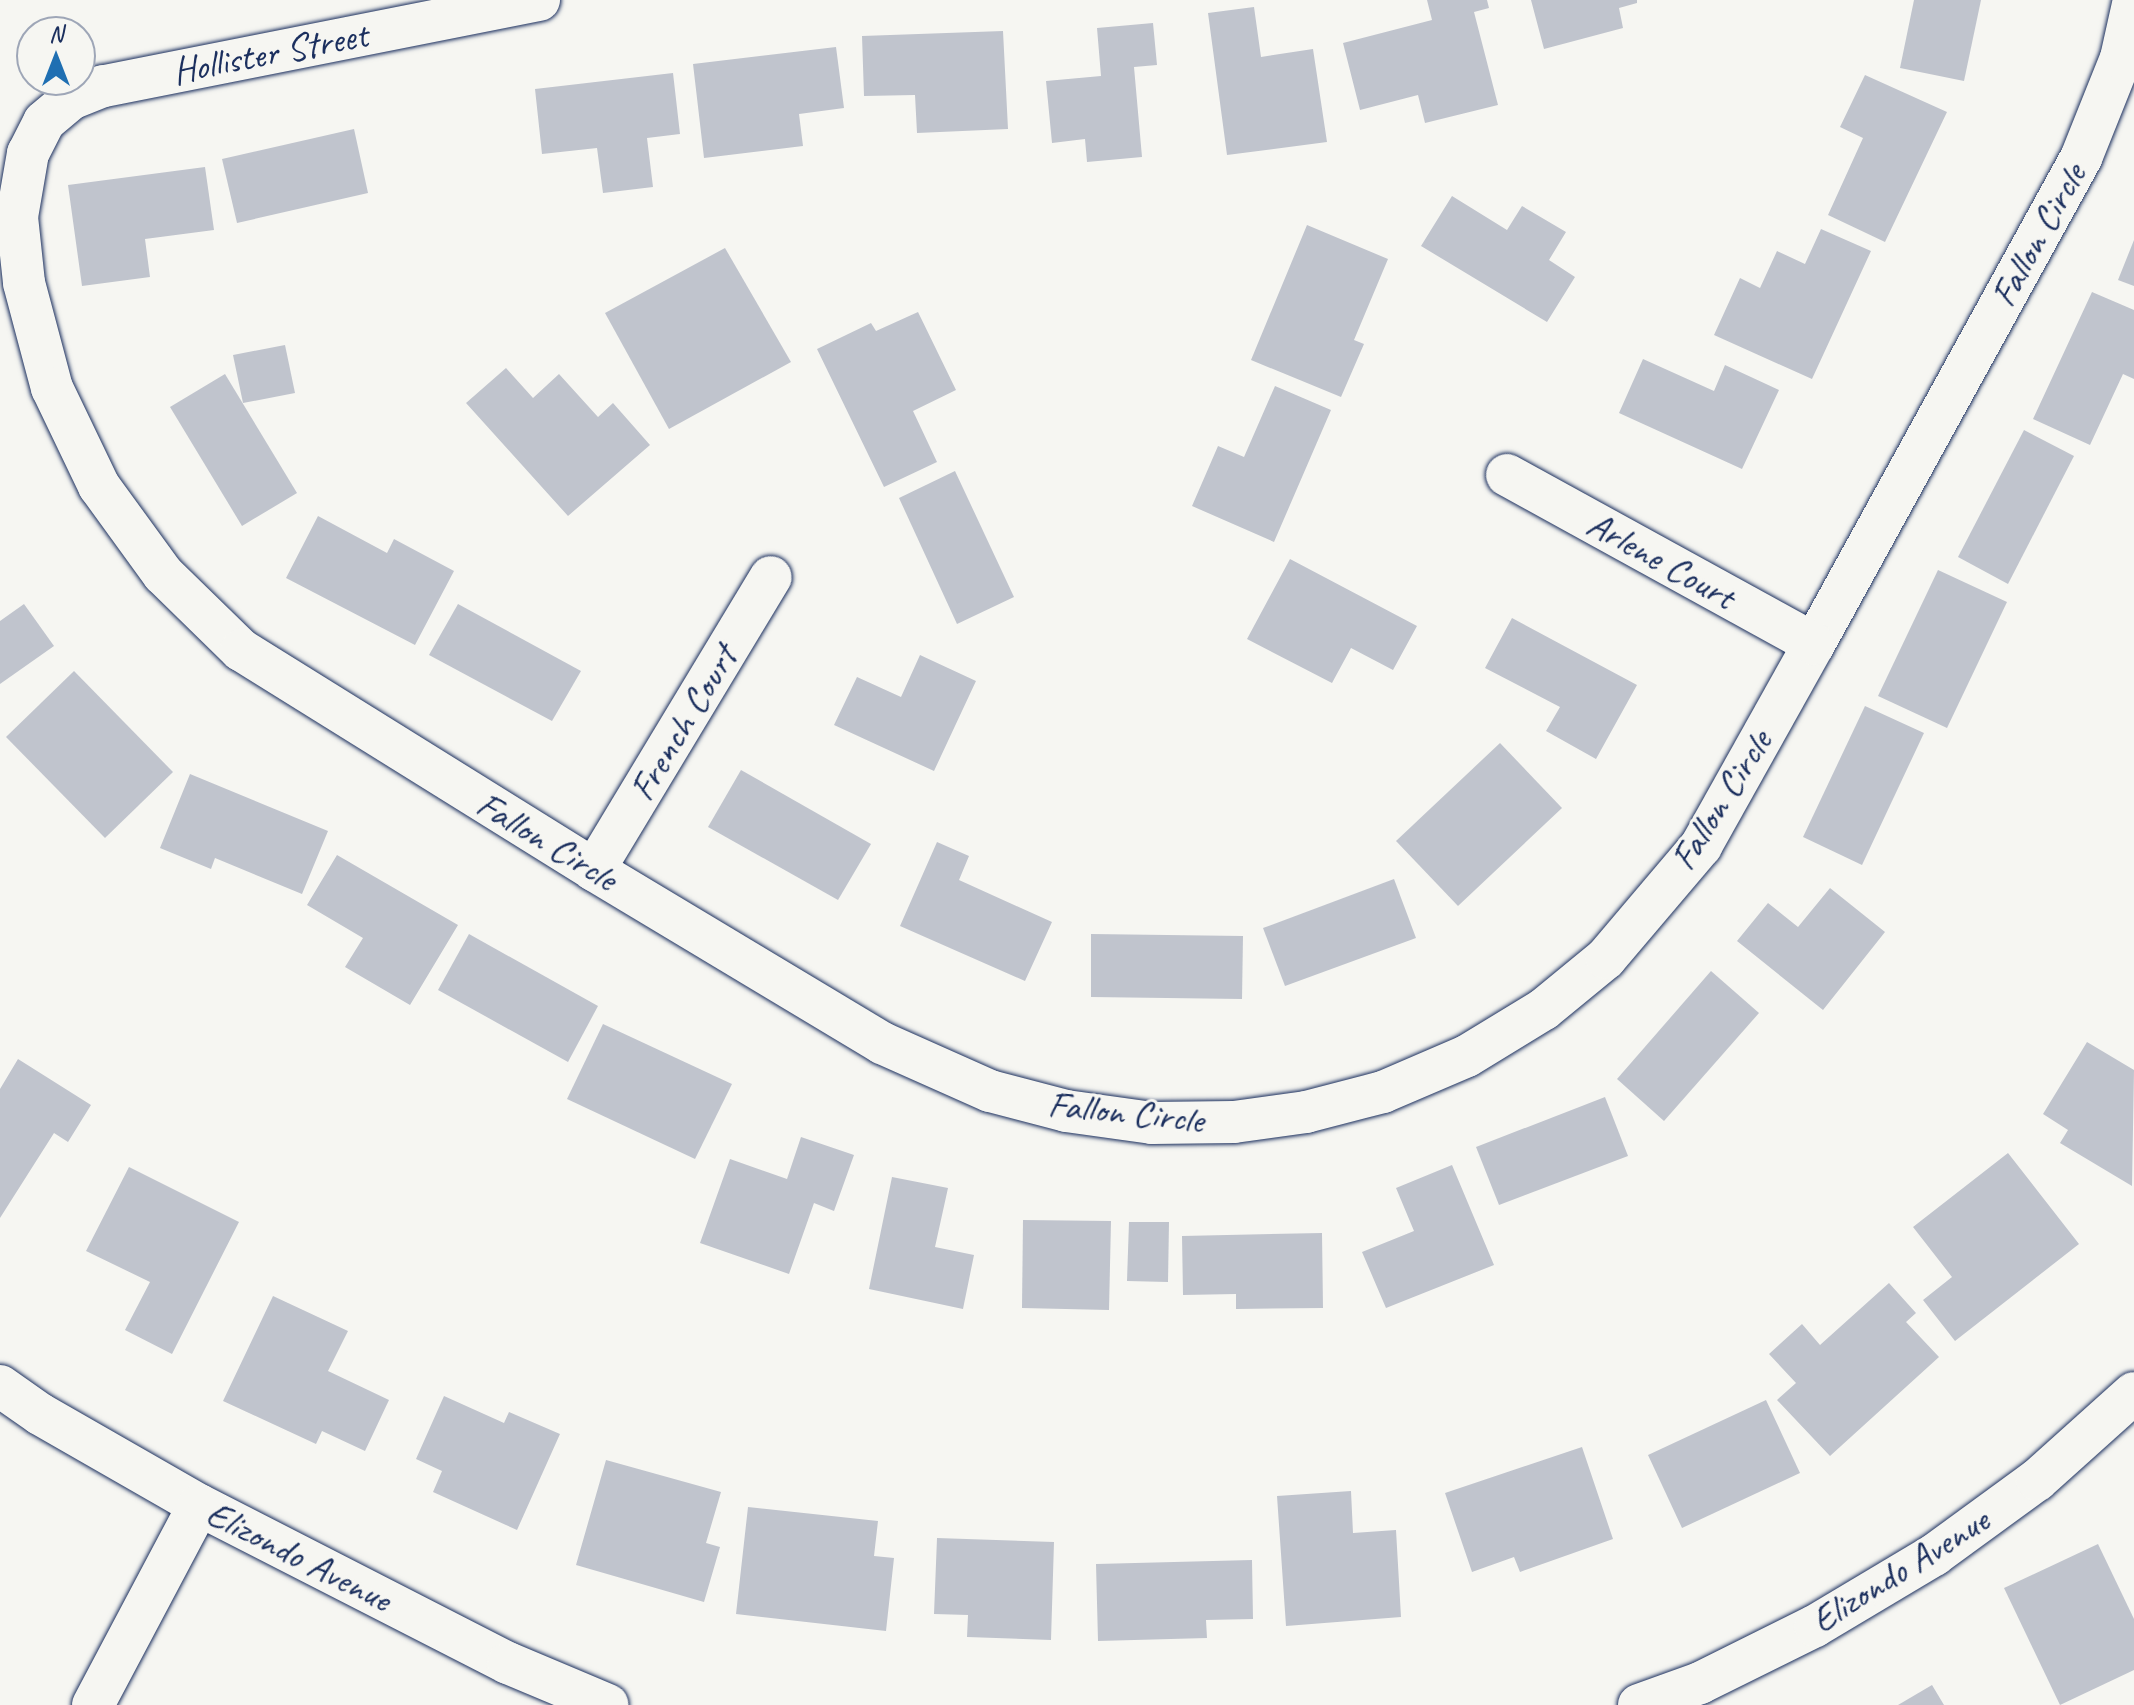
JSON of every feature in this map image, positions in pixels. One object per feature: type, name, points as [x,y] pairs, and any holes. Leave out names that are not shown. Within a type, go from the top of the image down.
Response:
[{"type":"street","name":"Hollister Street","points":[[28,153],[44,122],[71,99],[103,86],[539,0]]},
{"type":"street","name":"Fallon Circle","points":[[28,153],[17,217],[24,283],[52,388],[99,486],[163,574],[241,650],[594,870],[882,1043],[990,1091],[1066,1111],[1152,1123],[1234,1122],[1306,1112],[1383,1092],[1467,1056],[1544,1009],[1606,958],[1701,846],[2081,158],[2121,58],[2134,0]]},
{"type":"street","name":"Arlene Court","points":[[1507,475],[1814,644]]},
{"type":"street","name":"French Court","points":[[594,870],[771,577]]},
{"type":"street","name":"Elizondo Avenue","points":[[0,1386],[40,1414],[199,1505],[508,1663],[608,1705]]},
{"type":"street","name":"Elizondo Avenue","points":[[1639,1705],[1700,1683],[1815,1626],[1934,1555],[2037,1480],[2131,1402]]},
{"type":"street","points":[[93,1705],[199,1505]]},
{"type":"building","points":[[1427,0],[1487,0],[1489,8],[1474,12],[1498,105],[1425,123],[1418,95],[1360,110],[1343,43],[1432,20]]},
{"type":"building","points":[[1531,0],[1637,0],[1637,3],[1619,8],[1623,28],[1544,49]]},
{"type":"building","points":[[1914,0],[1981,0],[1964,81],[1900,68]]},
{"type":"building","points":[[1254,7],[1261,57],[1313,49],[1327,142],[1227,155],[1208,13]]},
{"type":"building","points":[[1153,23],[1157,65],[1134,67],[1142,157],[1087,162],[1085,139],[1052,143],[1046,81],[1101,76],[1097,28]]},
{"type":"building","points":[[1003,31],[1008,129],[917,133],[915,95],[864,96],[862,36]]},
{"type":"building","points":[[836,47],[844,108],[799,114],[803,146],[704,158],[693,64]]},
{"type":"building","points":[[673,73],[680,134],[647,138],[653,187],[603,193],[597,148],[542,154],[535,89]]},
{"type":"building","points":[[1865,75],[1947,112],[1885,242],[1828,215],[1863,138],[1840,127]]},
{"type":"building","points":[[354,129],[368,193],[237,223],[222,159]]},
{"type":"building","points":[[205,167],[214,230],[145,239],[150,277],[82,286],[68,185]]},
{"type":"building","points":[[1452,196],[1507,230],[1522,206],[1566,232],[1549,260],[1575,277],[1547,322],[1421,246]]},
{"type":"building","points":[[1307,225],[1388,259],[1354,340],[1364,344],[1341,397],[1251,360]]},
{"type":"building","points":[[1821,229],[1871,251],[1812,379],[1714,335],[1740,278],[1760,288],[1777,251],[1805,264]]},
{"type":"building","points":[[2134,240],[2134,286],[2118,280]]},
{"type":"building","points":[[725,248],[791,362],[669,429],[605,313]]},
{"type":"building","points":[[2092,292],[2134,310],[2134,379],[2123,374],[2090,445],[2033,419]]},
{"type":"building","points":[[918,312],[956,390],[913,411],[937,462],[884,487],[817,349],[871,323],[876,331]]},
{"type":"building","points":[[285,345],[295,393],[243,403],[233,355]]},
{"type":"building","points":[[1643,359],[1714,391],[1725,365],[1779,390],[1742,469],[1619,413]]},
{"type":"building","points":[[506,368],[533,398],[559,374],[598,417],[613,403],[650,445],[568,516],[466,403]]},
{"type":"building","points":[[225,374],[297,493],[242,526],[170,407]]},
{"type":"building","points":[[1275,386],[1331,410],[1274,542],[1192,506],[1218,446],[1244,457]]},
{"type":"building","points":[[2024,430],[2074,456],[2008,584],[1958,557]]},
{"type":"building","points":[[955,471],[1014,597],[957,624],[899,498]]},
{"type":"building","points":[[318,516],[387,553],[394,539],[454,571],[415,645],[286,578]]},
{"type":"building","points":[[1290,559],[1417,626],[1393,670],[1351,648],[1332,683],[1247,639]]},
{"type":"building","points":[[1938,570],[2007,602],[1947,728],[1878,696]]},
{"type":"building","points":[[24,604],[54,646],[0,684],[0,621]]},
{"type":"building","points":[[458,604],[581,671],[552,721],[429,655]]},
{"type":"building","points":[[1512,618],[1637,685],[1596,759],[1546,731],[1560,707],[1485,668]]},
{"type":"building","points":[[920,655],[976,681],[934,771],[834,725],[857,677],[901,697]]},
{"type":"building","points":[[74,671],[173,772],[105,838],[6,737]]},
{"type":"building","points":[[1865,706],[1924,733],[1862,865],[1803,837]]},
{"type":"building","points":[[1500,743],[1562,808],[1458,906],[1396,841]]},
{"type":"building","points":[[741,770],[871,844],[838,900],[708,827]]},
{"type":"building","points":[[190,774],[328,831],[302,894],[215,858],[211,869],[160,848]]},
{"type":"building","points":[[937,842],[969,856],[959,880],[1052,922],[1025,981],[900,926]]},
{"type":"building","points":[[337,855],[458,925],[410,1005],[345,967],[363,938],[307,905]]},
{"type":"building","points":[[1394,879],[1416,938],[1285,986],[1263,928]]},
{"type":"building","points":[[1830,888],[1885,932],[1823,1010],[1737,941],[1768,903],[1798,927]]},
{"type":"building","points":[[469,934],[598,1006],[568,1062],[438,990]]},
{"type":"building","points":[[1091,934],[1243,936],[1242,999],[1091,997]]},
{"type":"building","points":[[1711,971],[1759,1013],[1664,1121],[1617,1079]]},
{"type":"building","points":[[603,1024],[732,1084],[695,1159],[567,1099]]},
{"type":"building","points":[[2087,1042],[2134,1070],[2132,1186],[2060,1143],[2068,1130],[2043,1114]]},
{"type":"building","points":[[18,1059],[91,1105],[68,1142],[54,1133],[0,1218],[0,1089]]},
{"type":"building","points":[[1605,1097],[1628,1156],[1499,1205],[1476,1147]]},
{"type":"building","points":[[801,1137],[854,1155],[834,1211],[814,1203],[789,1274],[700,1243],[730,1159],[787,1179]]},
{"type":"building","points":[[2008,1153],[2079,1244],[1955,1341],[1923,1300],[1952,1277],[1913,1227]]},
{"type":"building","points":[[1452,1165],[1494,1265],[1386,1308],[1362,1252],[1414,1231],[1396,1188]]},
{"type":"building","points":[[129,1167],[239,1222],[172,1354],[125,1330],[150,1282],[86,1251]]},
{"type":"building","points":[[892,1177],[948,1188],[935,1247],[974,1255],[963,1309],[869,1289]]},
{"type":"building","points":[[1023,1220],[1111,1221],[1109,1310],[1022,1308]]},
{"type":"building","points":[[1129,1222],[1169,1222],[1168,1282],[1127,1281]]},
{"type":"building","points":[[1322,1233],[1323,1308],[1236,1309],[1236,1294],[1183,1295],[1182,1236]]},
{"type":"building","points":[[1889,1283],[1916,1313],[1906,1322],[1939,1357],[1830,1456],[1777,1400],[1796,1383],[1769,1354],[1802,1324],[1820,1345]]},
{"type":"building","points":[[273,1296],[348,1331],[328,1371],[389,1400],[365,1451],[322,1431],[316,1444],[223,1401]]},
{"type":"building","points":[[444,1396],[504,1423],[509,1412],[560,1434],[517,1530],[433,1492],[442,1471],[416,1459]]},
{"type":"building","points":[[1766,1400],[1800,1473],[1682,1528],[1648,1455]]},
{"type":"building","points":[[1582,1447],[1613,1539],[1520,1572],[1514,1557],[1472,1572],[1445,1493]]},
{"type":"building","points":[[606,1460],[721,1492],[706,1543],[720,1547],[704,1602],[576,1565]]},
{"type":"building","points":[[1351,1491],[1353,1533],[1396,1530],[1401,1617],[1286,1626],[1277,1496]]},
{"type":"building","points":[[748,1507],[878,1521],[874,1556],[894,1558],[886,1631],[736,1614]]},
{"type":"building","points":[[937,1538],[1054,1542],[1051,1640],[967,1637],[968,1615],[934,1614]]},
{"type":"building","points":[[2098,1544],[2134,1619],[2134,1670],[2060,1705],[2004,1588]]},
{"type":"building","points":[[1252,1560],[1253,1619],[1206,1620],[1207,1638],[1098,1641],[1096,1564]]},
{"type":"building","points":[[1932,1685],[1944,1705],[1898,1705]]}]
